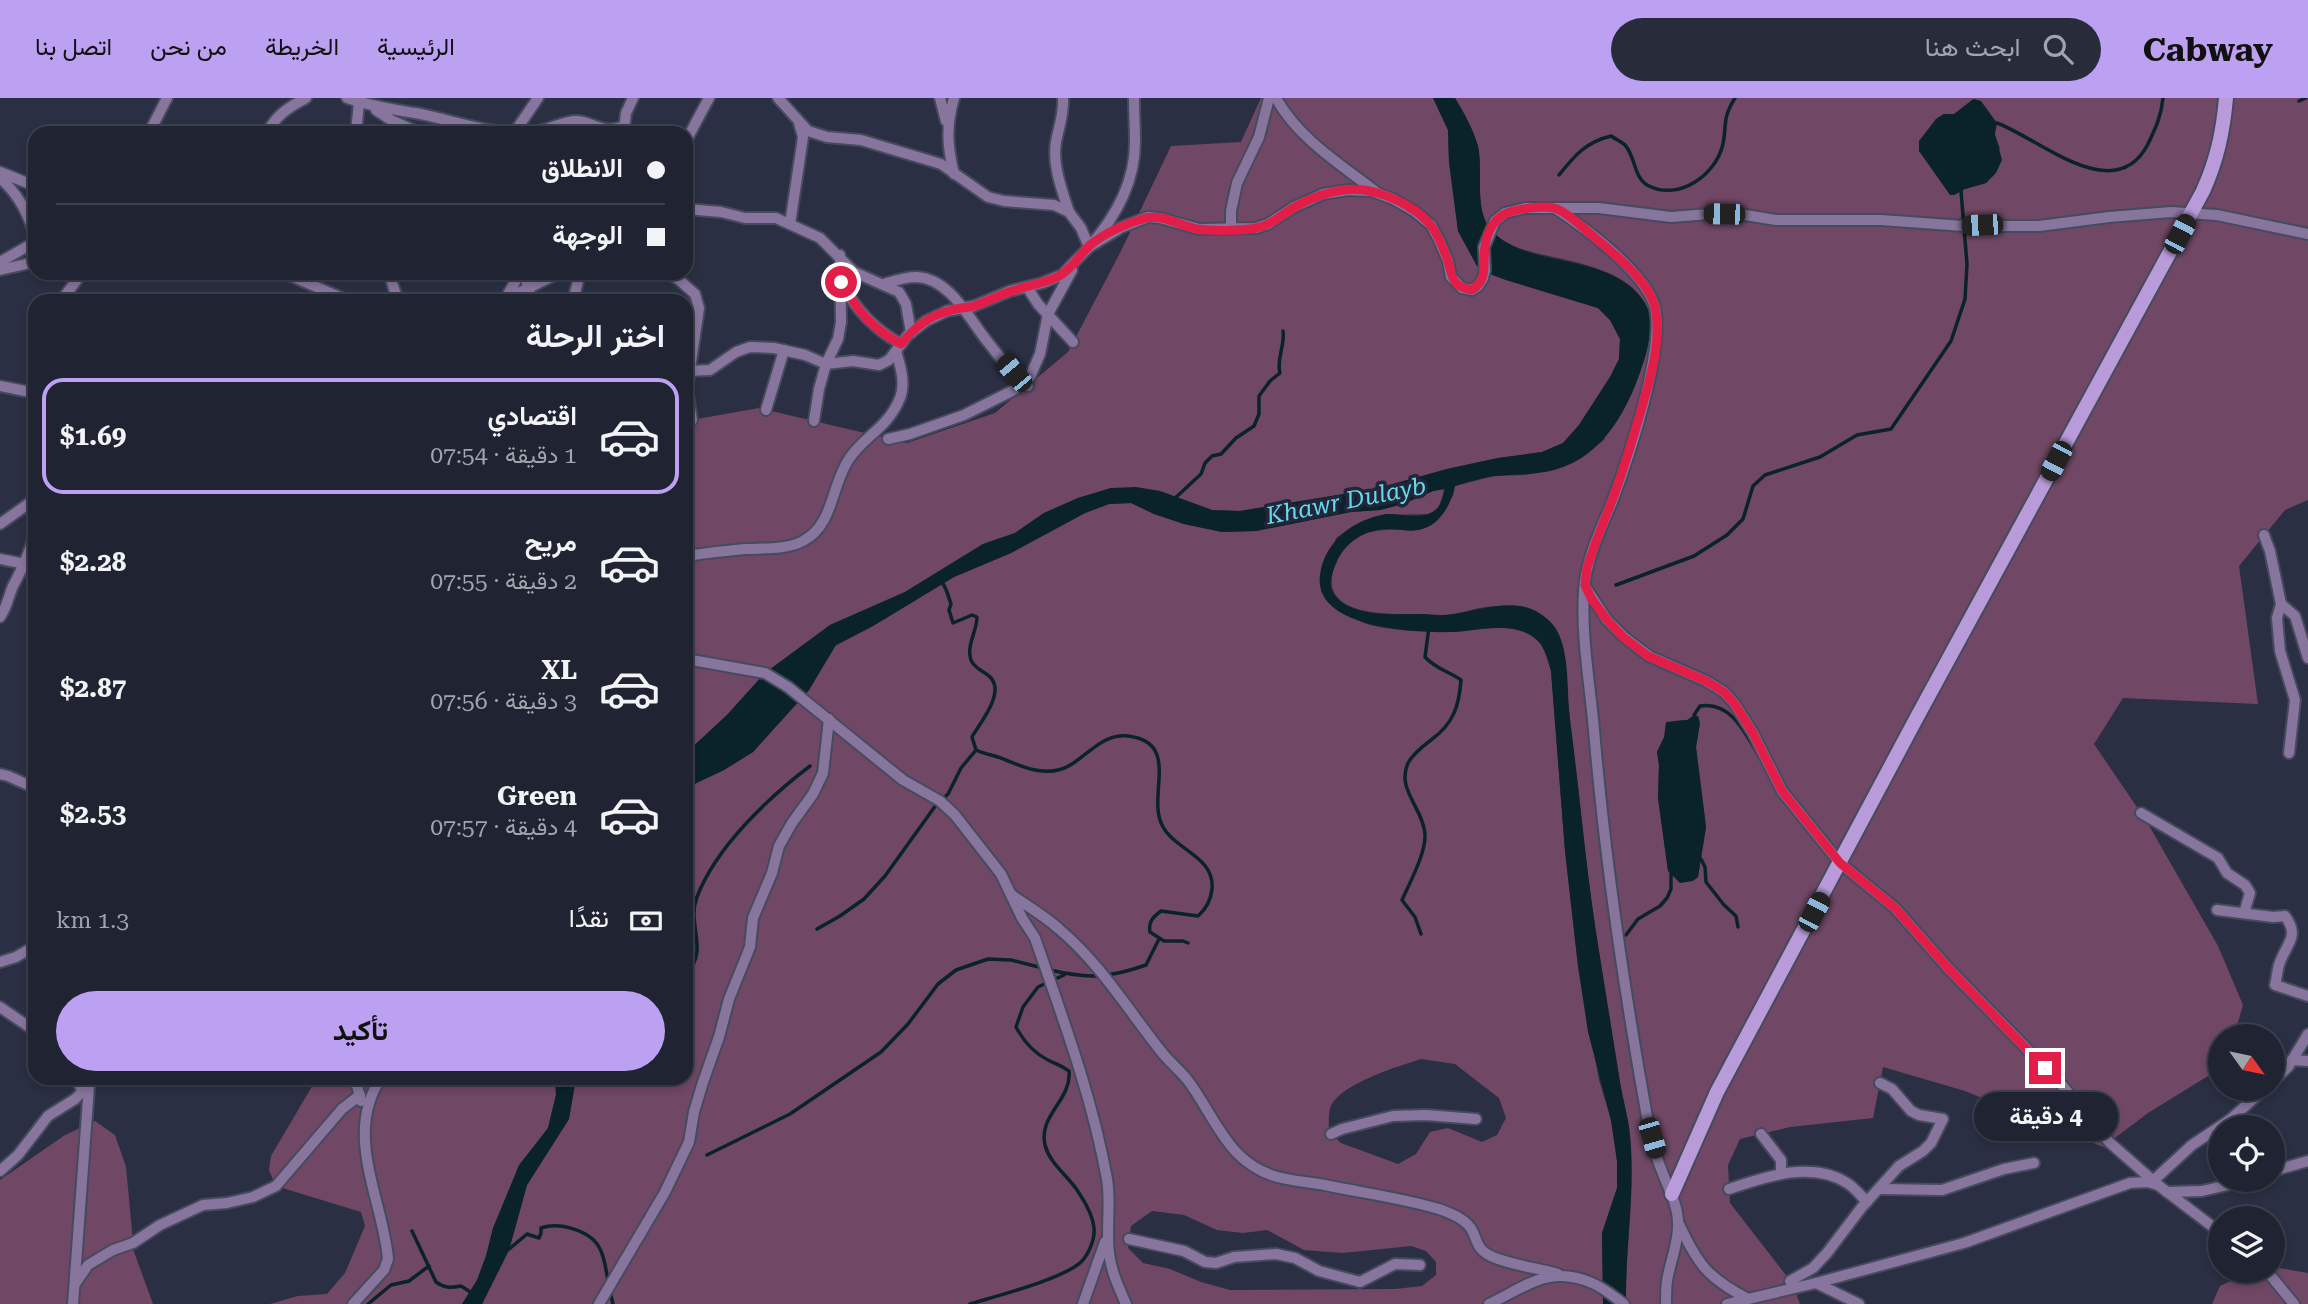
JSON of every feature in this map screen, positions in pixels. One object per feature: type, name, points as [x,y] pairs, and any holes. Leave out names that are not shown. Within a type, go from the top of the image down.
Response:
[{"type":"main road","points":[[1672,1194],[1717,1092],[2191,214],[2215,165],[2223,133],[2226,98]]},
{"type":"street","points":[[153,126],[167,98]]},
{"type":"street","points":[[271,126],[287,108],[306,98]]},
{"type":"street","points":[[347,98],[470,126]]},
{"type":"street","points":[[519,126],[538,98]]},
{"type":"street","points":[[625,126],[626,113],[633,98]]},
{"type":"street","points":[[693,128],[709,98]]},
{"type":"street","points":[[778,98],[808,131],[827,137],[861,140],[941,164],[988,197],[1054,205],[1069,212]]},
{"type":"street","points":[[940,98],[947,123],[948,151],[954,174]]},
{"type":"street","points":[[947,123],[954,98]]},
{"type":"street","points":[[1063,98],[1063,118],[1056,142],[1056,164],[1069,212],[1081,228],[1089,247]]},
{"type":"street","points":[[888,439],[964,415],[1026,384],[1035,368],[1048,314],[1077,262],[1114,216],[1129,181],[1135,144],[1134,98]]},
{"type":"street","points":[[1231,229],[1231,211],[1237,183],[1259,137],[1269,98]]},
{"type":"street","points":[[1276,98],[1286,115],[1308,138],[1378,193]]},
{"type":"street","points":[[358,126],[363,103]]},
{"type":"street","points":[[363,103],[404,126]]},
{"type":"street","points":[[790,223],[803,137],[798,120]]},
{"type":"street","points":[[561,126],[576,121],[590,126]]},
{"type":"street","points":[[0,173],[28,183]]},
{"type":"street","points":[[0,178],[13,190],[28,216]]},
{"type":"street","points":[[1089,247],[1122,227],[1148,217],[1199,229],[1256,228],[1323,194],[1348,190],[1372,191],[1414,211],[1431,225],[1448,261],[1451,277],[1462,288],[1472,290],[1483,278],[1485,247],[1495,222],[1504,214],[1525,208],[1599,208],[1671,217],[1739,214],[1776,219],[1881,220],[1964,226],[2039,226],[2146,213],[2191,214],[2217,215],[2308,234]]},
{"type":"street","points":[[1555,208],[1574,220],[1627,267],[1647,289],[1655,306],[1657,334],[1654,365],[1626,461],[1587,568],[1584,631],[1619,954],[1647,1122],[1672,1194],[1679,1224],[1696,1259],[1707,1273],[1748,1299]]},
{"type":"street","points":[[693,210],[722,212],[745,218],[776,218],[820,238],[854,272],[899,292],[906,304],[911,333]]},
{"type":"street","points":[[0,262],[28,246]]},
{"type":"street","points":[[814,421],[819,388],[838,339],[840,256]]},
{"type":"street","points":[[693,371],[710,370],[736,352],[750,347],[784,350],[805,355],[827,365],[853,361],[879,365],[889,360],[911,333],[926,321],[947,311],[1062,275],[1077,262]]},
{"type":"street","points":[[0,270],[28,264]]},
{"type":"street","points":[[884,284],[917,277],[935,283],[954,296],[965,307],[986,340],[1026,384]]},
{"type":"street","points":[[300,280],[333,294]]},
{"type":"street","points":[[524,280],[530,294]]},
{"type":"street","points":[[517,294],[545,280]]},
{"type":"street","points":[[679,280],[695,293],[699,308],[693,342]]},
{"type":"street","points":[[693,555],[782,546],[801,542],[814,533],[824,521],[838,479],[850,458],[894,411],[901,395],[898,347],[870,324],[853,304],[841,282]]},
{"type":"street","points":[[1027,287],[1073,342]]},
{"type":"street","points":[[766,410],[784,350]]},
{"type":"street","points":[[0,386],[28,392]]},
{"type":"street","points":[[0,524],[28,504]]},
{"type":"street","points":[[2264,535],[2281,604],[2294,616],[2308,658]]},
{"type":"street","points":[[0,559],[28,564]]},
{"type":"street","points":[[0,617],[8,605],[12,588],[28,567]]},
{"type":"street","points":[[1585,585],[1607,620],[1623,637],[1648,656],[1706,681],[1724,692],[1753,733],[1782,791],[1840,863],[1895,908],[1948,968],[2062,1083],[2109,1142],[2208,1223]]},
{"type":"street","points":[[2281,604],[2277,618],[2278,637],[2295,700],[2289,753]]},
{"type":"street","points":[[693,660],[765,673],[788,687],[903,780],[947,807],[1001,874],[1035,938],[1096,1128],[1108,1181],[1109,1254],[1118,1287],[1126,1304]]},
{"type":"street","points":[[599,1304],[665,1192],[689,1142],[703,1082],[729,999],[750,947],[753,918],[772,873],[779,846],[813,794],[822,774],[829,719]]},
{"type":"street","points":[[0,774],[28,785]]},
{"type":"street","points":[[2141,813],[2218,858],[2227,873],[2245,885],[2250,893],[2244,914]]},
{"type":"street","points":[[1012,895],[1058,928],[1081,949],[1165,1056],[1186,1078],[1238,1154],[1256,1167],[1285,1181],[1317,1184],[1439,1209],[1460,1217],[1472,1230],[1477,1245],[1485,1253],[1505,1261],[1590,1282],[1624,1304]]},
{"type":"street","points":[[2217,910],[2273,918],[2285,916],[2291,925],[2292,937],[2280,962],[2275,985],[2308,996]]},
{"type":"street","points":[[0,962],[28,950]]},
{"type":"street","points":[[0,1007],[28,1026]]},
{"type":"street","points":[[2286,1069],[2308,1034]]},
{"type":"street","points":[[2292,1060],[2308,1061]]},
{"type":"street","points":[[1790,1281],[1813,1268],[1828,1253],[1899,1166],[1931,1143],[1943,1119],[1911,1111],[1892,1089],[1880,1083]]},
{"type":"street","points":[[0,1171],[18,1155],[48,1116],[90,1085]]},
{"type":"street","points":[[73,1304],[90,1085]]},
{"type":"street","points":[[353,1304],[384,1270],[388,1259],[364,1141],[365,1114],[357,1085]]},
{"type":"street","points":[[365,1114],[376,1085]]},
{"type":"street","points":[[75,1283],[88,1265],[113,1250],[133,1243],[160,1225],[203,1205],[253,1197],[276,1186],[342,1109],[360,1095]]},
{"type":"street","points":[[2160,1186],[2192,1145],[2231,1119],[2251,1101]]},
{"type":"street","points":[[1331,1134],[1393,1116],[1426,1115],[1476,1119]]},
{"type":"street","points":[[1761,1134],[1781,1160],[1781,1174]]},
{"type":"street","points":[[2285,1168],[2308,1161]]},
{"type":"street","points":[[1880,1189],[1942,1190],[2004,1168],[2034,1163]]},
{"type":"street","points":[[1729,1189],[1781,1174],[1820,1172],[1848,1183],[1867,1202]]},
{"type":"street","points":[[1727,1304],[1964,1243],[2130,1183],[2147,1182],[2160,1186],[2208,1190]]},
{"type":"street","points":[[1666,1304],[1667,1280],[1679,1224]]},
{"type":"street","points":[[1083,1304],[1101,1259],[1108,1229]]},
{"type":"street","points":[[1129,1239],[1184,1251],[1205,1262],[1216,1263],[1234,1258],[1276,1254],[1295,1258],[1319,1271],[1360,1282],[1395,1264],[1420,1265]]},
{"type":"street","points":[[1489,1304],[1547,1276],[1558,1274]]},
{"type":"street","points":[[1816,1283],[1859,1304]]},
{"type":"street","points":[[2277,1283],[2294,1304]]},
{"type":"shaded area","points":[[1261,98],[1433,98],[1448,130],[1449,162],[1458,231],[1477,266],[1506,280],[1598,308],[1610,320],[1620,339],[1619,359],[1579,425],[1563,443],[1542,452],[1447,469],[1375,489],[1240,511],[1212,510],[1160,491],[1111,488],[1078,498],[1044,513],[1015,533],[983,544],[905,592],[830,625],[765,673],[727,715],[693,747],[693,420],[759,408],[907,443],[995,413],[1068,352],[1121,251],[1171,146],[1241,142]]},
{"type":"shaded area","points":[[1455,98],[2308,98],[2308,500],[2285,510],[2239,566],[2258,704],[2123,698],[2094,744],[2147,822],[2218,946],[2243,1005],[2237,1024],[2208,1024],[2208,1076],[2148,1113],[2103,1147],[1965,1091],[1883,1067],[1873,1118],[1790,1127],[1740,1139],[1728,1165],[1730,1203],[1792,1283],[1800,1304],[1626,1304],[1632,1178],[1630,1135],[1591,895],[1564,659],[1555,629],[1538,613],[1515,607],[1492,606],[1442,615],[1390,614],[1356,608],[1343,602],[1334,593],[1332,579],[1337,561],[1344,549],[1362,535],[1383,530],[1419,530],[1453,496],[1455,486],[1494,476],[1525,475],[1557,469],[1581,458],[1604,440],[1649,310],[1637,292],[1619,278],[1583,264],[1520,248],[1495,234],[1483,215],[1480,158],[1468,122]],"holes":[[[1973,99],[1981,102],[2000,148],[1986,183],[1954,195],[1919,151],[1936,119],[1944,114],[1954,114]],[[1673,721],[1700,723],[1696,747],[1706,827],[1698,877],[1668,871],[1658,798],[1657,752]]]},
{"type":"shaded area","points":[[1445,489],[1438,509],[1429,514],[1385,515],[1353,526],[1336,538],[1321,591],[1353,617],[1372,625],[1431,632],[1497,628],[1519,631],[1530,635],[1542,645],[1551,671],[1565,851],[1578,966],[1599,1080],[1611,1120],[1617,1161],[1617,1188],[1602,1233],[1603,1304],[482,1304],[509,1250],[527,1185],[569,1119],[575,1085],[693,1085],[693,785],[753,752],[809,690],[835,646],[954,577],[1011,553],[1085,513],[1109,504],[1131,503],[1184,524],[1222,532],[1256,531],[1403,504],[1433,491]],"holes":[[[1421,1059],[1455,1064],[1499,1098],[1506,1118],[1497,1135],[1482,1142],[1448,1128],[1430,1132],[1416,1154],[1398,1164],[1341,1143],[1329,1132],[1330,1109],[1335,1100],[1356,1084]],[[1152,1211],[1184,1215],[1217,1230],[1243,1233],[1267,1230],[1304,1250],[1343,1253],[1411,1246],[1426,1251],[1436,1262],[1436,1275],[1422,1286],[1395,1289],[1230,1290],[1170,1269],[1143,1263],[1128,1248],[1131,1226]]]},
{"type":"shaded area","points":[[313,1085],[555,1085],[556,1095],[548,1128],[493,1228],[477,1281],[462,1304],[270,1304],[298,1296],[327,1294],[345,1273],[365,1226],[361,1212],[276,1186],[269,1170],[271,1156]]},
{"type":"shaded area","points":[[95,1121],[115,1135],[126,1167],[134,1252],[153,1304],[0,1304],[0,1180],[65,1135]]},
{"type":"shaded area","points":[[2285,1269],[2308,1273],[2308,1304],[2212,1304],[2220,1286],[2226,1283],[2285,1283]]},
{"type":"water","name":"Khawr Dulayb","points":[[1433,98],[1455,98],[1471,127],[1480,157],[1483,214],[1494,233],[1525,251],[1602,271],[1635,291],[1649,313],[1650,337],[1646,354],[1625,408],[1603,440],[1589,453],[1554,470],[1491,477],[1455,486],[1443,514],[1432,525],[1415,531],[1382,529],[1366,533],[1352,541],[1337,561],[1331,588],[1337,598],[1346,605],[1371,613],[1441,615],[1516,605],[1530,608],[1542,615],[1559,634],[1566,666],[1570,724],[1595,926],[1629,1130],[1631,1179],[1626,1304],[1603,1304],[1602,1233],[1617,1188],[1617,1161],[1611,1120],[1588,1032],[1578,966],[1565,851],[1551,671],[1545,652],[1534,637],[1513,629],[1431,632],[1368,623],[1348,616],[1332,606],[1322,593],[1320,575],[1323,563],[1342,534],[1363,521],[1386,514],[1418,516],[1432,512],[1440,504],[1444,489],[1380,510],[1351,512],[1256,531],[1222,532],[1184,524],[1131,503],[1109,504],[1085,513],[1011,553],[954,577],[836,645],[809,690],[753,752],[693,785],[693,747],[727,715],[765,673],[830,625],[905,592],[983,544],[1015,533],[1044,513],[1078,498],[1111,488],[1136,487],[1160,491],[1212,510],[1240,511],[1375,489],[1447,469],[1542,452],[1563,443],[1579,425],[1610,377],[1619,359],[1620,339],[1610,320],[1598,308],[1506,280],[1477,266],[1458,231],[1449,162],[1448,130]]},
{"type":"water","points":[[1974,99],[1981,101],[1997,123],[1995,134],[2002,160],[1996,173],[1986,183],[1950,195],[1919,151],[1919,141],[1936,119],[1944,114],[1954,114]]},
{"type":"water","points":[[1694,715],[1698,716],[1700,723],[1696,747],[1706,827],[1698,877],[1693,881],[1680,883],[1668,871],[1658,798],[1657,752],[1664,737],[1666,722],[1687,720]]},
{"type":"water","points":[[555,1085],[575,1085],[569,1119],[527,1185],[509,1250],[482,1304],[462,1304],[477,1280],[493,1228],[519,1165],[548,1128],[556,1095]]},
{"type":"waterway","points":[[1559,175],[1582,150],[1611,136],[1629,150],[1637,173],[1649,186],[1661,190],[1684,187],[1695,182],[1713,166],[1723,144],[1727,116],[1735,98]]},
{"type":"waterway","points":[[1997,123],[2076,163],[2097,170],[2117,170],[2134,162],[2148,144],[2158,122],[2163,98]]},
{"type":"waterway","points":[[2299,101],[2306,98]]},
{"type":"waterway","points":[[1616,585],[1694,556],[1727,535],[1743,519],[1753,486],[1765,475],[1820,457],[1857,435],[1891,429],[1951,341],[1965,299],[1967,264],[1961,191]]},
{"type":"waterway","points":[[1173,500],[1201,474],[1205,463],[1212,456],[1221,454],[1236,438],[1254,426],[1259,414],[1259,396],[1280,373],[1283,331]]},
{"type":"waterway","points":[[941,581],[951,604],[949,610],[953,623],[972,615],[977,617],[970,649],[971,660],[991,678],[994,685],[993,700],[972,737],[976,750],[1028,768],[1055,771],[1072,764],[1104,741],[1119,736],[1144,740],[1154,748],[1158,759],[1158,813],[1162,825],[1175,841],[1201,861],[1211,878],[1212,889],[1208,904],[1198,916],[1161,911],[1152,920],[1150,932],[1164,941],[1188,943]]},
{"type":"waterway","points":[[1421,934],[1415,917],[1402,900],[1425,842],[1423,825],[1408,790],[1405,772],[1413,756],[1450,721],[1459,699],[1461,680],[1425,657],[1429,627]]},
{"type":"waterway","points":[[1694,715],[1700,706],[1711,706],[1729,714],[1743,730],[1760,758]]},
{"type":"waterway","points":[[817,929],[864,899],[885,876],[936,805],[948,794],[961,768],[976,750]]},
{"type":"waterway","points":[[693,965],[697,946],[694,907],[706,878],[745,825],[777,793],[810,766]]},
{"type":"waterway","points":[[1701,859],[1705,867],[1706,882],[1736,916],[1738,927]]},
{"type":"waterway","points":[[1626,935],[1638,919],[1660,906],[1667,898],[1671,889],[1671,874]]},
{"type":"waterway","points":[[1050,970],[1098,976],[1133,969],[1146,965],[1159,939]]},
{"type":"waterway","points":[[707,1155],[790,1114],[881,1052],[908,1024],[938,984],[956,970],[988,959],[1011,960],[1043,968]]},
{"type":"waterway","points":[[970,1304],[1060,1275],[1084,1259],[1092,1241],[1093,1224],[1086,1205],[1075,1187],[1051,1159],[1045,1145],[1046,1125],[1066,1091],[1069,1071],[1038,1054],[1016,1027],[1023,1007],[1038,987],[1064,975]]},
{"type":"waterway","points":[[508,1250],[527,1234],[539,1238],[541,1228],[557,1226],[574,1229],[596,1242],[604,1260],[608,1281]]},
{"type":"waterway","points":[[412,1231],[436,1282],[448,1287],[461,1286],[472,1293]]},
{"type":"waterway","points":[[368,1304],[391,1285],[409,1281],[429,1266]]},
{"type":"waterway","points":[[610,1292],[613,1304]]},
{"type":"route","points":[[841,282],[853,304],[870,324],[901,344],[926,321],[947,311],[974,306],[1010,291],[1062,275],[1089,247],[1103,237],[1148,217],[1199,229],[1256,228],[1323,194],[1348,190],[1372,191],[1414,211],[1431,225],[1448,261],[1451,277],[1462,288],[1472,290],[1483,278],[1485,247],[1491,229],[1504,214],[1525,208],[1555,208],[1574,220],[1627,267],[1647,289],[1655,306],[1657,334],[1654,365],[1626,461],[1587,568],[1585,585],[1591,598],[1623,637],[1648,656],[1706,681],[1724,692],[1753,733],[1782,791],[1840,863],[1855,878],[1895,908],[1948,968],[2045,1068]]}]
